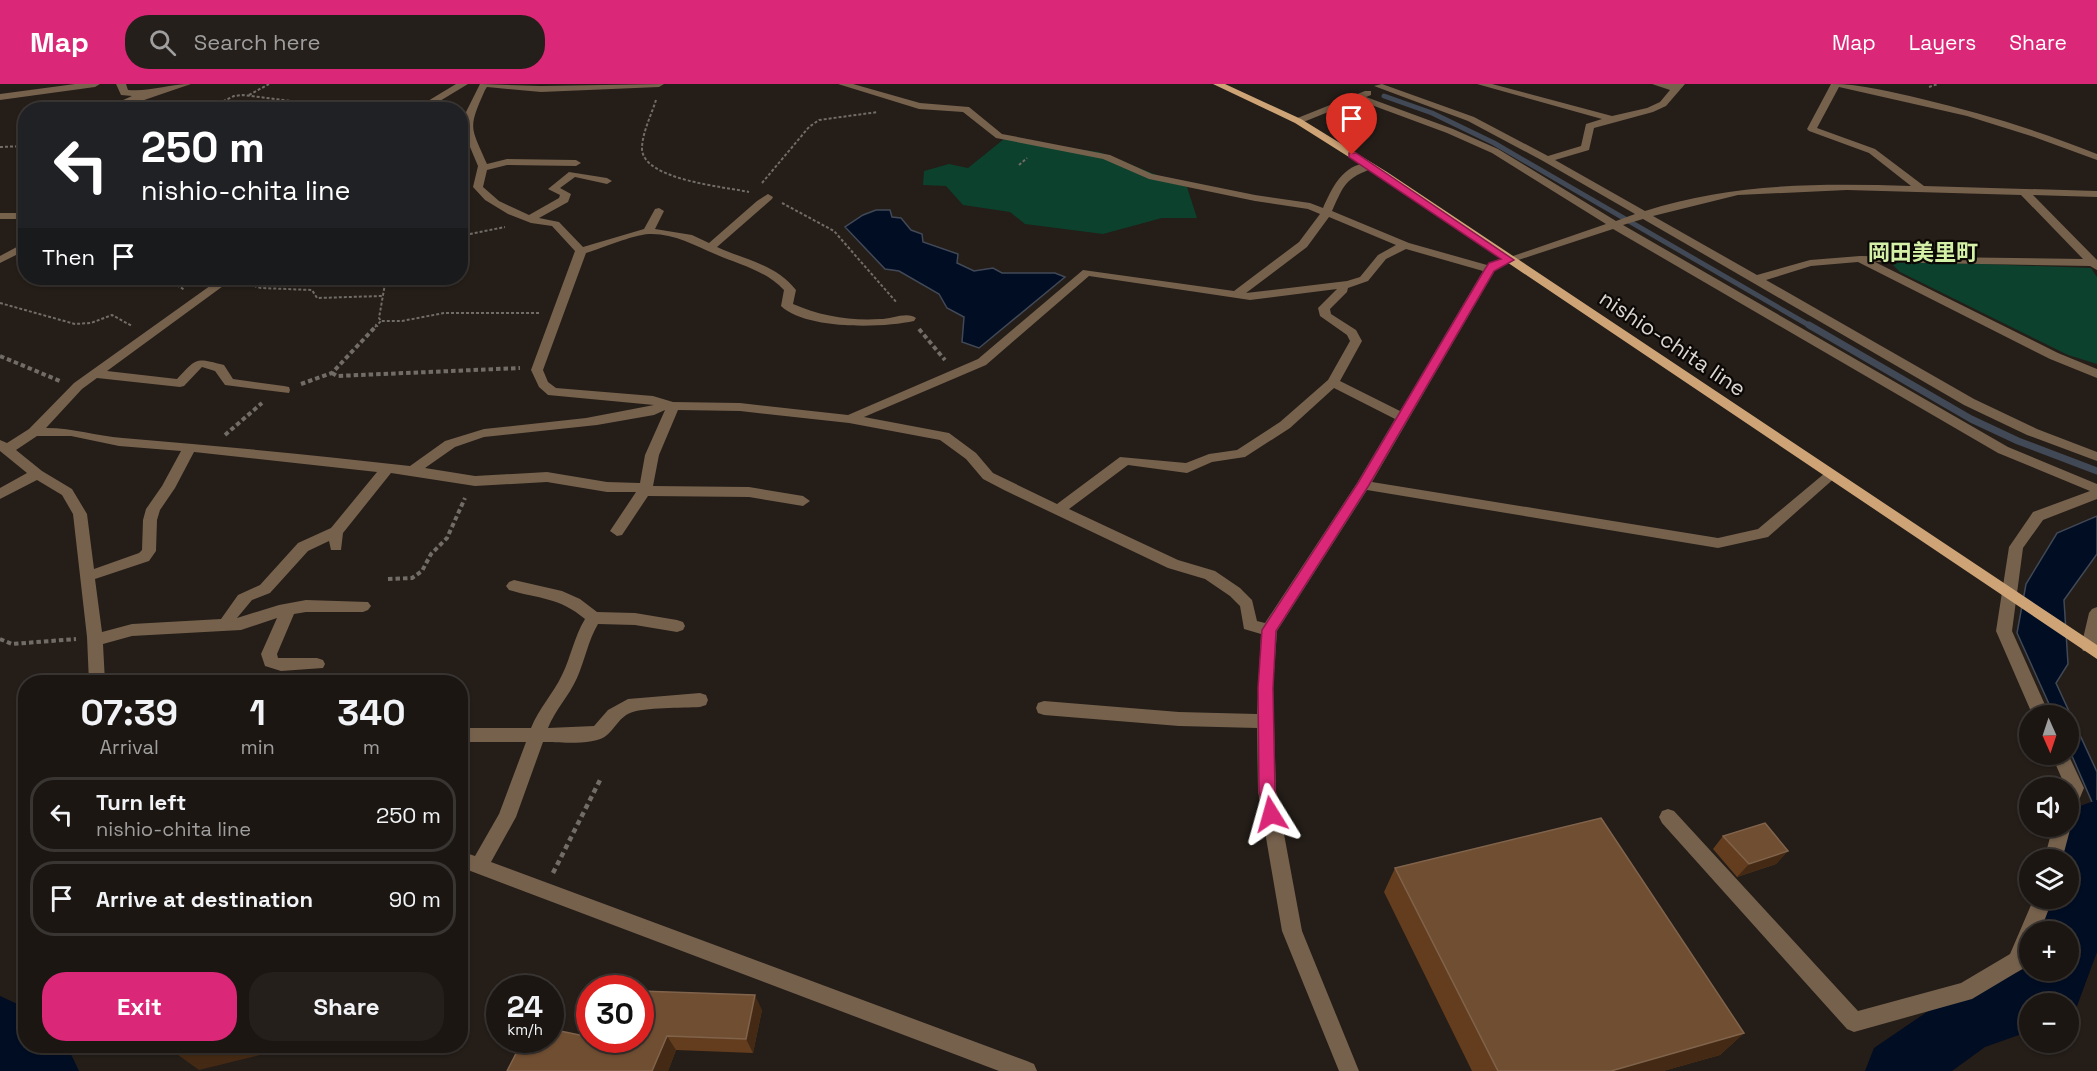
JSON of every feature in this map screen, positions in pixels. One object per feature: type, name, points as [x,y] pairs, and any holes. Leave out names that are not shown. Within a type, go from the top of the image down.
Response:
[{"type":"main road","name":"nishio-chita line","points":[[1218,84],[1298,121],[1370,166],[2091,649]]},
{"type":"street","points":[[0,97],[95,84]]},
{"type":"street","points":[[121,84],[124,93],[144,95]]},
{"type":"street","points":[[126,102],[186,84]]},
{"type":"street","points":[[427,102],[463,84]]},
{"type":"street","points":[[468,118],[485,84],[541,89],[659,84]]},
{"type":"street","points":[[843,84],[919,106],[966,110],[999,136],[1106,157],[1149,176],[1255,198],[1310,206],[1405,245],[1490,269]]},
{"type":"street","points":[[1482,84],[1612,119]]},
{"type":"street","points":[[1657,84],[1678,86]]},
{"type":"street","points":[[1920,188],[1872,151],[1812,129],[1838,84],[1899,96],[2003,124],[2097,157]]},
{"type":"street","points":[[1298,121],[1363,97],[1379,86],[1471,119],[1547,159],[1641,216],[1757,279],[1969,402],[2032,432],[2097,457]]},
{"type":"street","points":[[1547,159],[1586,148],[1589,126],[1650,110],[1663,104],[1678,86]]},
{"type":"street","points":[[1363,97],[1495,151],[2002,450],[2097,489]]},
{"type":"street","points":[[468,131],[482,168],[478,187],[482,194],[532,220],[549,221],[558,226],[581,250]]},
{"type":"street","points":[[482,168],[507,162],[576,163]]},
{"type":"street","points":[[1237,294],[1281,263],[1319,225],[1345,176],[1370,166]]},
{"type":"street","points":[[532,220],[564,200],[566,194],[553,189],[573,174],[607,181]]},
{"type":"street","points":[[1349,1071],[1292,931],[1267,791],[1266,721],[1269,630],[1363,485],[1493,265],[1695,200],[1761,190],[1818,187],[1920,188],[2097,194]]},
{"type":"street","points":[[2024,192],[2096,264]]},
{"type":"street","points":[[709,248],[726,236],[752,209],[768,197]]},
{"type":"street","points":[[648,231],[659,211]]},
{"type":"street","points":[[0,216],[18,216]]},
{"type":"street","points":[[581,250],[648,231],[688,237],[709,248],[756,265],[780,279],[790,290],[787,306],[803,315],[863,323],[910,318]]},
{"type":"street","points":[[849,420],[982,362],[1088,272],[1250,297],[1346,284],[1364,279],[1382,257],[1405,245]]},
{"type":"street","points":[[0,260],[18,250]]},
{"type":"street","points":[[581,250],[538,368],[543,384],[553,392],[653,400],[668,406]]},
{"type":"street","points":[[1757,279],[1810,263],[1860,259],[1962,259],[2096,264]]},
{"type":"street","points":[[1860,259],[2054,356],[2097,374]]},
{"type":"street","points":[[1339,303],[1352,286],[1346,284]]},
{"type":"street","points":[[1059,510],[1125,460],[1186,468],[1209,458],[1240,454],[1285,425],[1333,382],[1356,341],[1352,333],[1326,316],[1324,308],[1343,290],[1346,284]]},
{"type":"street","points":[[97,675],[89,576],[80,514],[67,492],[37,474],[4,446],[34,432],[78,386],[217,285]]},
{"type":"street","points":[[95,374],[180,383],[199,363],[220,368],[229,382],[284,390]]},
{"type":"street","points":[[1333,382],[1402,417]]},
{"type":"street","points":[[617,531],[645,490],[652,455],[668,406]]},
{"type":"street","points":[[413,471],[429,456],[456,440],[490,431],[562,426],[654,411],[668,406],[740,407],[849,420],[944,436],[971,456],[988,476],[1173,564],[1210,575],[1236,592],[1247,604],[1250,625],[1269,630]]},
{"type":"street","points":[[34,432],[71,432],[120,442],[216,449],[413,471],[476,481],[547,477],[607,487],[749,492],[803,501]]},
{"type":"street","points":[[89,576],[144,557],[149,551],[150,519],[153,509],[168,488],[189,448]]},
{"type":"street","points":[[225,626],[244,598],[249,594],[258,594],[266,589],[303,547],[336,539],[375,481],[388,468]]},
{"type":"street","points":[[0,494],[37,474]]},
{"type":"street","points":[[1363,485],[1718,543],[1763,533],[1830,476]]},
{"type":"street","points":[[2037,705],[2004,632],[2016,547],[2038,516],[2097,494]]},
{"type":"street","points":[[514,586],[551,592],[571,599],[594,618],[635,619],[677,626]]},
{"type":"street","points":[[95,639],[132,630],[241,624],[288,609],[306,606],[363,606]]},
{"type":"street","points":[[288,609],[269,654],[271,662],[281,665],[317,664]]},
{"type":"street","points":[[2091,649],[2097,613]]},
{"type":"street","points":[[594,618],[585,632],[569,678],[544,716],[507,817],[470,863],[1027,1071]]},
{"type":"street","points":[[468,735],[538,733],[584,735],[599,732],[614,715],[628,706],[700,700]]},
{"type":"street","points":[[1044,708],[1179,719],[1266,721]]},
{"type":"street","points":[[1668,817],[1854,1022],[1965,992],[2017,961],[2019,957]]},
{"type":"path","points":[[248,96],[269,84]]},
{"type":"path","points":[[659,84],[660,90],[643,144],[643,153],[652,166],[675,177],[768,197],[834,231],[956,373]]},
{"type":"path","points":[[222,102],[234,96],[248,96],[291,102]]},
{"type":"path","points":[[399,102],[430,100]]},
{"type":"path","points":[[753,192],[808,127],[819,120],[840,115],[899,110],[907,102]]},
{"type":"path","points":[[0,147],[18,146]]},
{"type":"path","points":[[468,234],[532,220]]},
{"type":"path","points":[[251,285],[261,288],[312,290],[317,298],[382,296]]},
{"type":"path","points":[[384,285],[379,318],[381,321],[402,321],[444,313],[558,314]]},
{"type":"path","points":[[0,303],[75,324],[91,323],[112,315],[150,334]]},
{"type":"path","points":[[0,309],[7,305]]},
{"type":"path","points":[[0,356],[47,377],[78,386]]},
{"type":"path","points":[[332,374],[337,376],[373,375],[538,368]]},
{"type":"path","points":[[388,579],[412,578],[422,571],[430,554],[447,538],[454,518],[476,481]]},
{"type":"path","points":[[0,639],[12,644],[95,639]]},
{"type":"path","points":[[545,890],[600,780]]},
{"type":"green space","points":[[1004,139],[1099,152],[1187,187],[1197,218],[1162,218],[1103,234],[1025,224],[1010,212],[963,205],[946,186],[923,185],[924,171],[949,164],[968,168]]},
{"type":"green space","points":[[1903,261],[2091,268],[2097,277],[2097,364],[2068,355],[1900,272],[1893,265]]},
{"type":"water","points":[[876,210],[890,210],[892,217],[901,218],[911,230],[922,234],[923,242],[958,254],[957,263],[974,271],[993,268],[1002,273],[1055,273],[1065,277],[979,348],[962,342],[964,317],[947,308],[939,294],[899,271],[885,269],[845,227],[863,215]]},
{"type":"water","points":[[2097,516],[2097,554],[2064,600],[2068,664],[2056,683],[2066,705],[2049,705],[2017,633],[2026,584],[2057,533]]},
{"type":"water","points":[[2079,733],[2097,772],[2097,803],[2092,802],[2076,765],[2079,765]]},
{"type":"building","points":[[1601,818],[1744,1033],[1611,1071],[1498,1071],[1395,868]]},
{"type":"building","points":[[1765,823],[1788,851],[1749,864],[1723,836]]},
{"type":"building","points":[[654,991],[755,995],[746,1039],[667,1036],[652,1071],[507,1071],[516,1053],[564,1053],[564,1032],[576,1034],[576,1053],[654,1053]]},
{"type":"waterway","points":[[1384,96],[1432,113],[1494,143],[1812,327]]},
{"type":"waterway","points":[[1809,325],[1971,419],[2018,441],[2097,471]]},
{"type":"waterway","points":[[2072,921],[2073,889],[2097,824]]},
{"type":"waterway","points":[[1897,1071],[1968,1021],[2009,1009],[2055,985],[2056,981]]},
{"type":"waterway","points":[[0,1028],[18,1044]]},
{"type":"waterway","points":[[27,1053],[47,1071]]},
{"type":"district","name":"岡田美里町","points":[[1923,252]]},
{"type":"route","points":[[1271,814],[1267,791],[1265,688],[1269,630],[1363,485],[1490,269],[1493,265],[1509,260],[1352,155]]}]
